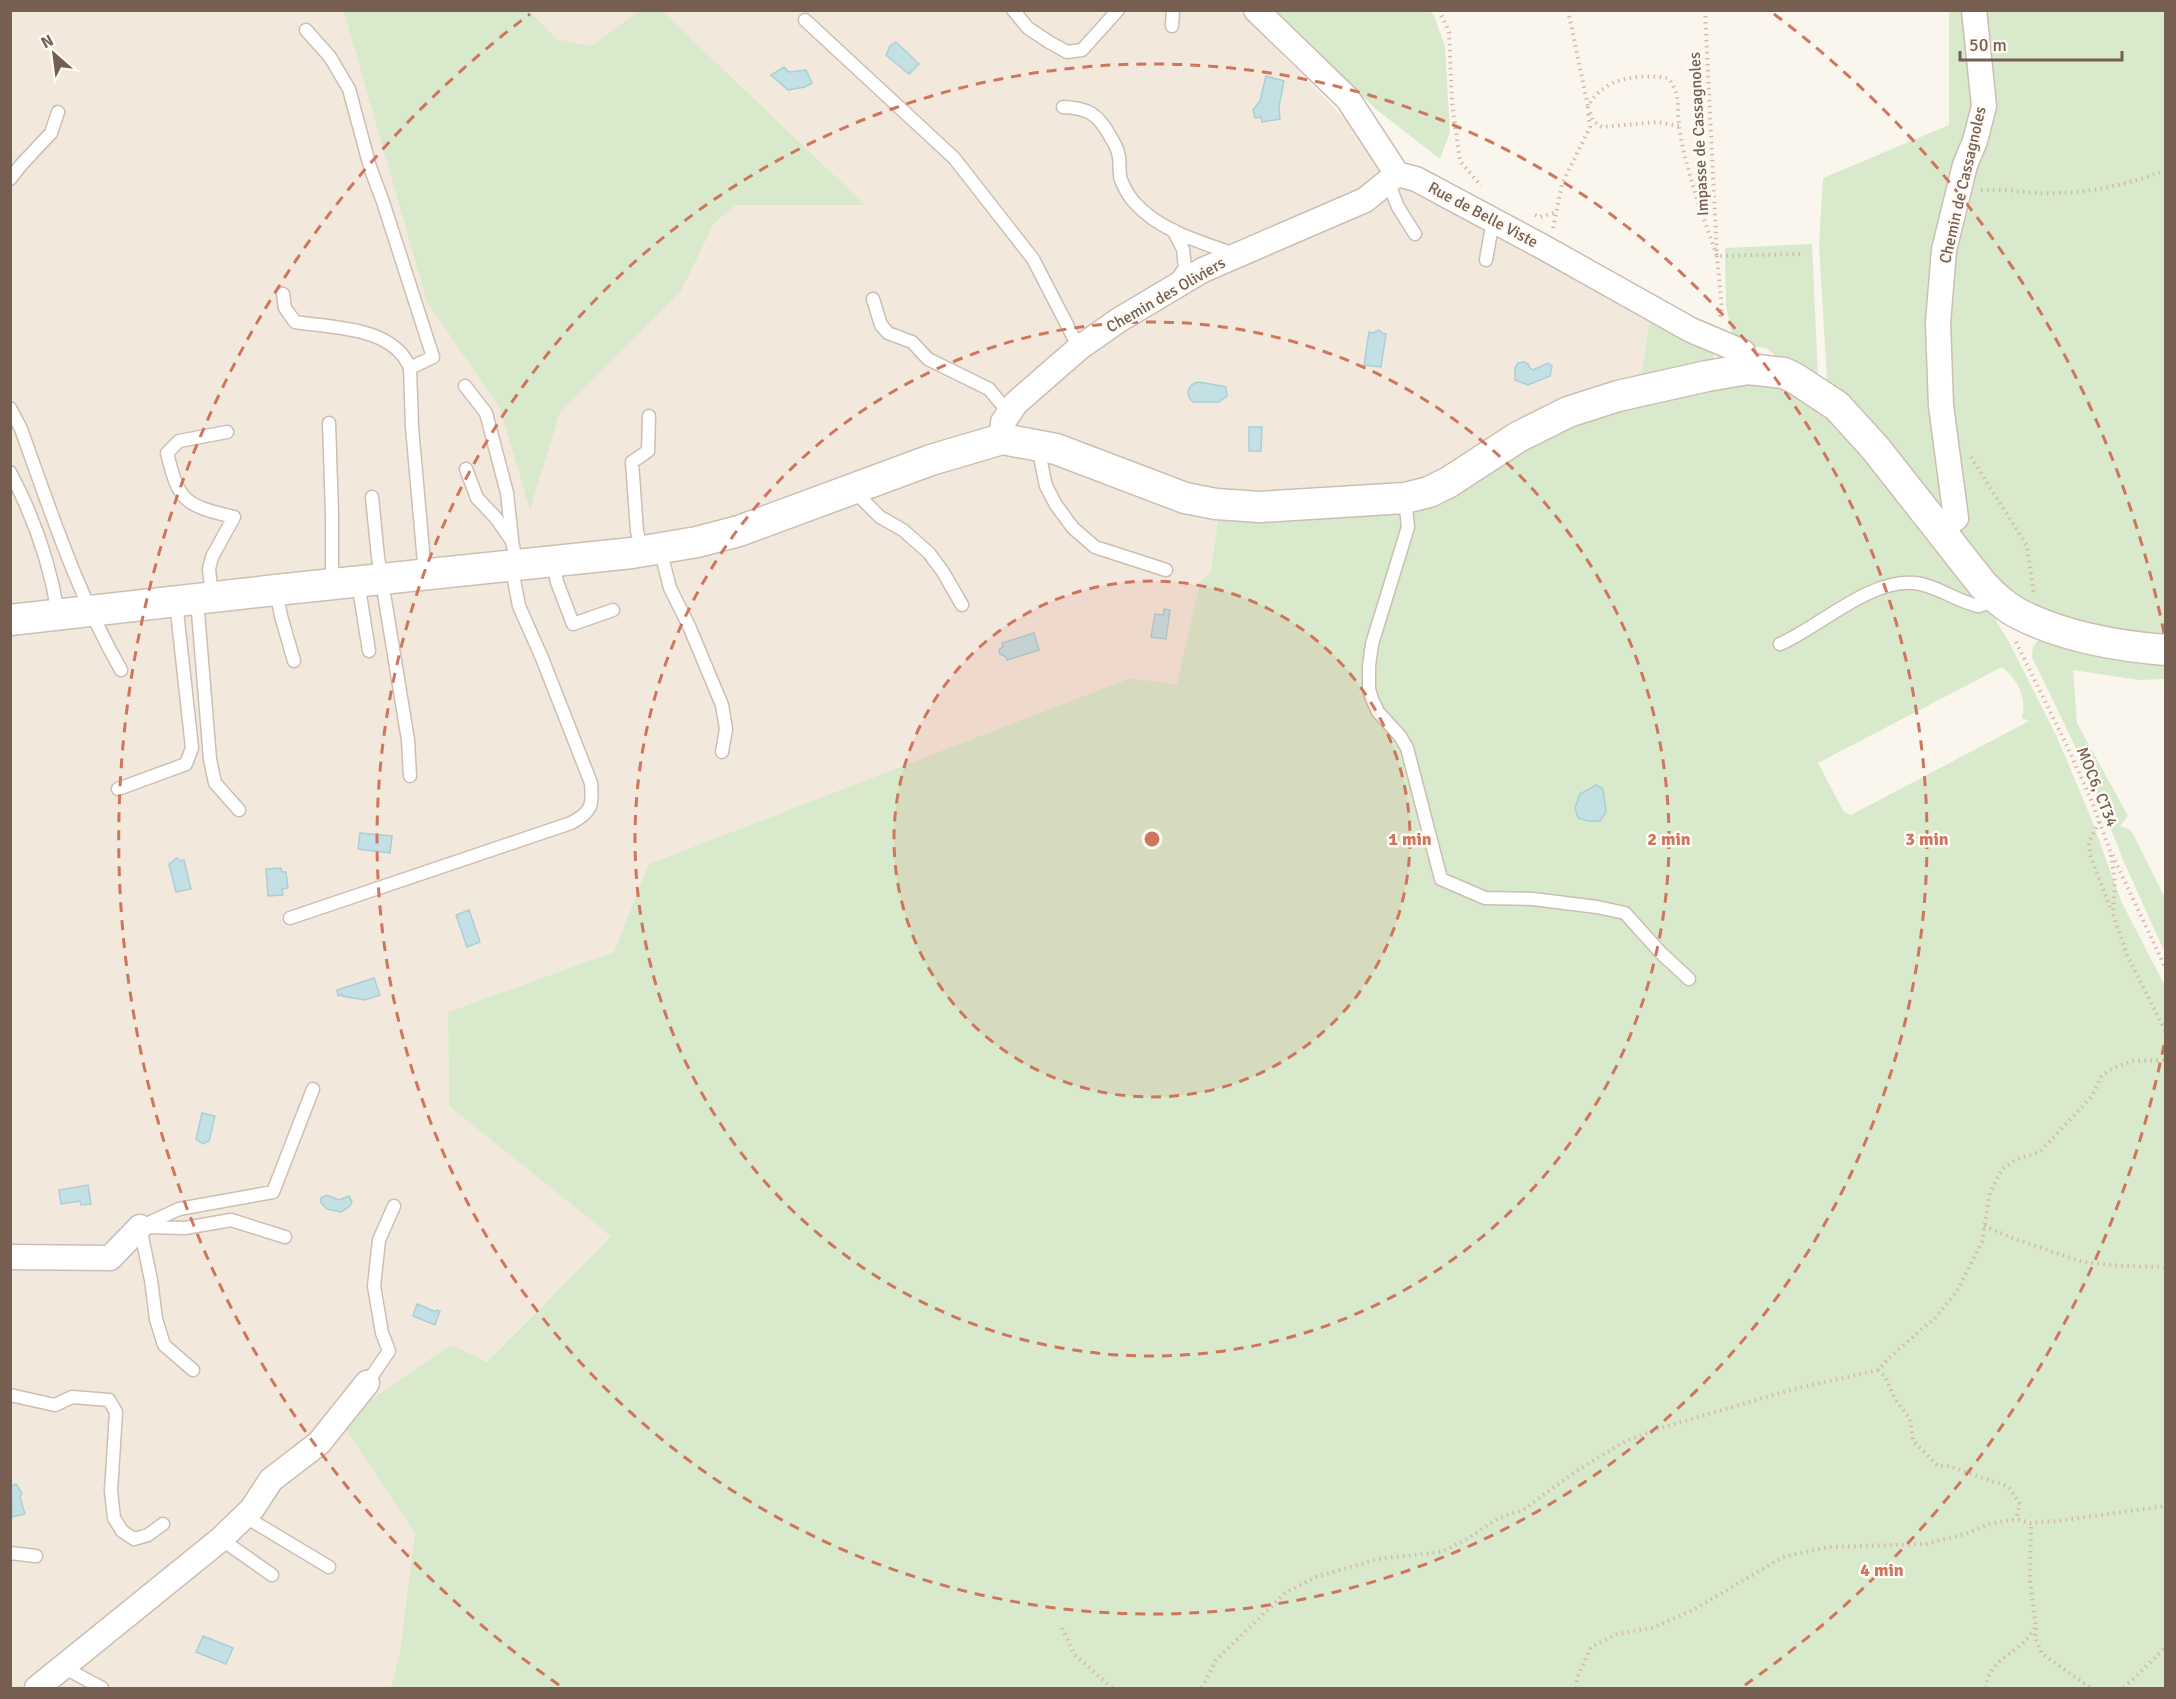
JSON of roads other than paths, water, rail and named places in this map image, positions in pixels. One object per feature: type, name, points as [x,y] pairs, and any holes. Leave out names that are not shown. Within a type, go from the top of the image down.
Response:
[{"type":"street","points":[[1256,10],[1348,99],[1392,178]]},
{"type":"street","name":"Chemin de Cassagnoles","points":[[1941,531],[1956,518],[1941,406],[1938,323],[1944,250],[1965,165],[1976,141],[1984,106],[1974,10]]},
{"type":"street","name":"Rue de Belle Viste","points":[[1392,178],[1416,179],[1670,319],[1743,352],[1748,369]]},
{"type":"street","name":"Chemin des Oliviers","points":[[1005,425],[1078,348],[1119,320],[1203,270],[1365,200],[1392,178]]},
{"type":"street","points":[[10,620],[425,574],[515,553],[553,562],[651,549],[739,531],[954,452],[1005,425],[1040,445],[1185,498],[1216,504],[1260,507],[1405,498],[1429,492],[1449,482],[1518,437],[1568,412],[1618,396],[1748,369],[1784,373],[1837,406],[1876,449],[1983,585],[1995,597],[2023,616],[2094,641],[2127,647],[2166,650]]},
{"type":"street","points":[[10,1257],[110,1258],[140,1227]]},
{"type":"street","points":[[37,1689],[221,1539],[252,1509],[271,1480],[319,1443],[367,1383]]},
{"type":"lane","points":[[1013,10],[1028,28],[1067,52],[1082,50],[1118,10]]},
{"type":"lane","points":[[1172,26],[1173,10]]},
{"type":"lane","points":[[805,20],[954,158],[1033,259],[1078,348]]},
{"type":"lane","points":[[306,30],[330,57],[349,88],[370,167],[433,357],[410,368]]},
{"type":"lane","points":[[1063,107],[1080,108],[1094,114],[1106,128],[1119,153],[1121,179],[1135,203],[1160,223],[1173,230],[1238,255]]},
{"type":"lane","points":[[10,179],[51,133],[58,112]]},
{"type":"lane","points":[[1392,178],[1398,207],[1415,234]]},
{"type":"lane","points":[[1486,260],[1493,220]]},
{"type":"lane","points":[[1166,292],[1185,268],[1183,249],[1173,230]]},
{"type":"lane","points":[[283,294],[285,308],[295,322],[363,331],[386,340],[406,360],[410,368],[412,427],[425,574]]},
{"type":"lane","points":[[873,299],[881,324],[888,333],[912,342],[928,359],[989,389],[1005,425]]},
{"type":"lane","points":[[290,918],[571,823],[585,816],[592,801],[591,783],[519,606],[514,580],[515,553],[507,493],[486,413],[465,386]]},
{"type":"lane","points":[[10,408],[21,429],[71,568],[90,611],[121,670]]},
{"type":"lane","points":[[649,416],[648,451],[632,462],[638,531],[651,549],[689,626],[722,705],[726,729],[722,752]]},
{"type":"lane","points":[[329,423],[332,514],[358,581],[408,740],[410,776]]},
{"type":"lane","points":[[118,789],[186,764],[192,748],[195,599],[212,557],[234,517],[204,510],[184,499],[173,479],[167,453],[179,441],[227,432]]},
{"type":"lane","points":[[1040,445],[1046,486],[1056,505],[1073,528],[1095,547],[1166,570]]},
{"type":"lane","points":[[466,469],[477,498],[496,518],[515,553]]},
{"type":"lane","points":[[10,472],[22,494],[38,535],[53,582],[58,615]]},
{"type":"lane","points":[[852,489],[880,517],[903,530],[929,553],[962,605]]},
{"type":"lane","points":[[369,651],[358,581],[378,557],[372,497]]},
{"type":"lane","points":[[1405,498],[1408,527],[1372,644],[1369,689],[1378,712],[1400,736],[1407,748],[1441,879],[1485,898],[1533,899],[1625,913],[1661,953],[1689,979]]},
{"type":"lane","points":[[553,562],[557,582],[573,624],[613,610]]},
{"type":"lane","points":[[1780,644],[1796,637],[1850,603],[1891,584],[1916,583],[1979,606],[1995,597]]},
{"type":"lane","points":[[276,590],[294,661]]},
{"type":"lane","points":[[195,599],[210,759],[215,783],[239,810]]},
{"type":"lane","points":[[140,1227],[179,1209],[273,1192],[313,1089]]},
{"type":"lane","points":[[367,1383],[388,1351],[382,1333],[374,1286],[379,1240],[394,1206]]},
{"type":"lane","points":[[140,1227],[185,1228],[231,1220],[285,1237]]},
{"type":"lane","points":[[140,1227],[152,1280],[156,1319],[164,1345],[193,1370]]},
{"type":"lane","points":[[10,1395],[55,1405],[72,1397],[109,1400],[116,1412],[111,1491],[114,1518],[122,1531],[134,1539],[148,1535],[163,1524]]},
{"type":"lane","points":[[244,1516],[328,1567]]},
{"type":"lane","points":[[221,1539],[272,1575]]},
{"type":"lane","points":[[10,1552],[36,1556]]},
{"type":"lane","points":[[63,1667],[102,1689]]},
{"type":"water","points":[[896,42],[919,64],[909,74],[886,55],[890,46]]},
{"type":"water","points":[[784,67],[789,72],[806,70],[812,83],[805,87],[788,90],[771,75]]},
{"type":"water","points":[[1266,76],[1284,81],[1279,106],[1280,119],[1262,122],[1261,117],[1255,118],[1253,110],[1260,101]]},
{"type":"water","points":[[1379,330],[1386,334],[1381,367],[1364,365],[1369,332]]},
{"type":"water","points":[[1524,362],[1533,370],[1548,363],[1552,366],[1550,376],[1528,385],[1515,380],[1515,368],[1518,363]]},
{"type":"water","points":[[1199,382],[1226,387],[1227,396],[1219,402],[1193,402],[1188,390]]},
{"type":"water","points":[[1249,427],[1262,427],[1261,451],[1249,451]]},
{"type":"water","points":[[1164,609],[1170,610],[1166,639],[1151,637],[1155,614],[1163,615]]},
{"type":"water","points":[[1034,633],[1039,650],[1007,660],[1000,654],[1002,643]]},
{"type":"water","points":[[1596,785],[1603,789],[1606,812],[1600,821],[1578,818],[1575,808],[1580,794]]},
{"type":"water","points":[[360,833],[392,836],[390,853],[358,849]]},
{"type":"water","points":[[177,858],[184,860],[191,889],[176,892],[169,864]]},
{"type":"water","points":[[281,868],[282,872],[286,872],[288,888],[282,889],[283,895],[268,896],[266,869]]},
{"type":"water","points":[[469,910],[480,942],[467,947],[456,915]]},
{"type":"water","points":[[374,978],[380,995],[365,1000],[342,996],[342,994],[338,996],[337,990]]},
{"type":"water","points":[[202,1113],[215,1116],[209,1141],[203,1144],[196,1139]]},
{"type":"water","points":[[88,1185],[91,1204],[81,1205],[80,1201],[61,1204],[59,1190]]},
{"type":"water","points":[[326,1195],[339,1200],[349,1196],[352,1202],[341,1212],[327,1209],[321,1203],[321,1198]]},
{"type":"water","points":[[417,1304],[436,1312],[440,1311],[435,1325],[413,1316]]},
{"type":"water","points":[[16,1484],[22,1493],[20,1497],[25,1514],[12,1517],[11,1486]]},
{"type":"water","points":[[203,1636],[233,1648],[226,1664],[196,1652]]}]
